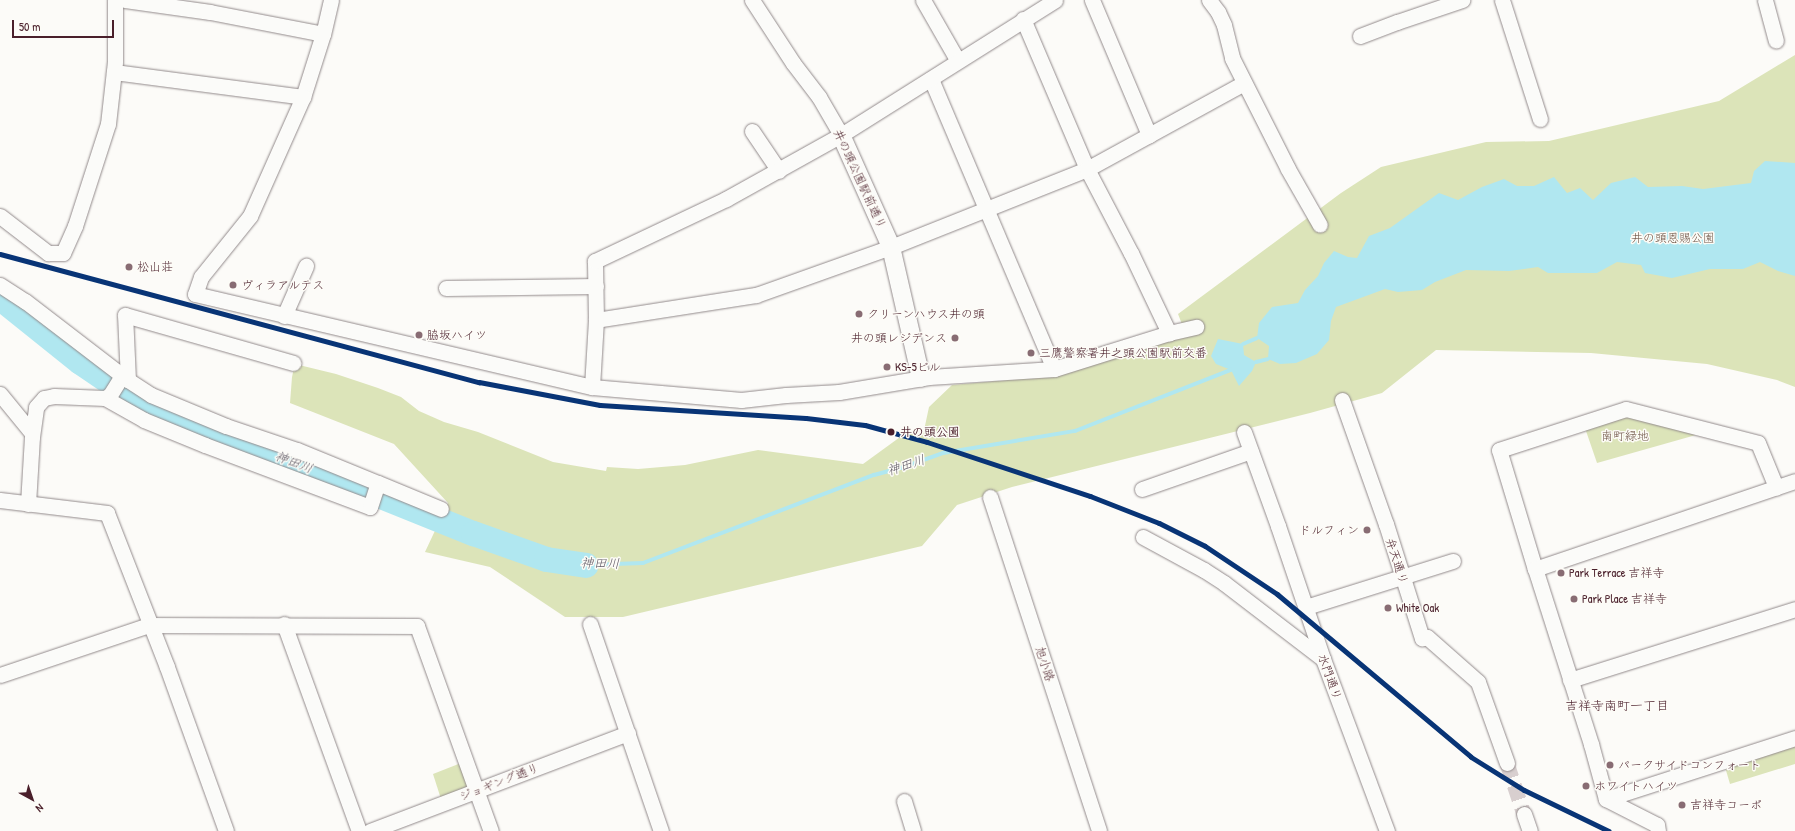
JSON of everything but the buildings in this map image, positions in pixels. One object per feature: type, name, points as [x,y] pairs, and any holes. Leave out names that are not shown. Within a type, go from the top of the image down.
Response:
[{"type":"street","points":[[0,216],[48,253],[63,253],[75,226],[108,124],[114,72],[115,0]]},
{"type":"street","points":[[125,0],[210,12],[323,34]]},
{"type":"street","points":[[331,0],[323,34],[303,97],[250,216],[201,277],[195,294],[592,388],[741,400],[786,395],[839,392],[921,378],[1054,369],[1170,333],[1196,327]]},
{"type":"street","name":"井の頭公園駅前通り","points":[[752,0],[794,63],[819,97],[841,135],[891,247],[921,378]]},
{"type":"street","points":[[923,0],[958,61]]},
{"type":"street","points":[[592,388],[596,320],[595,261],[726,199],[841,135],[1055,0]]},
{"type":"street","points":[[1092,0],[1149,135]]},
{"type":"street","points":[[1209,0],[1218,12],[1225,30],[1232,58],[1244,83],[1288,169],[1320,225]]},
{"type":"street","points":[[1360,36],[1462,0]]},
{"type":"street","points":[[1502,0],[1540,119]]},
{"type":"street","points":[[1765,0],[1776,41]]},
{"type":"street","points":[[1023,19],[1087,169],[1131,253],[1170,333]]},
{"type":"street","points":[[114,72],[303,97]]},
{"type":"street","points":[[931,79],[985,210],[1054,369]]},
{"type":"street","points":[[596,320],[756,295],[891,247],[1087,169],[1244,83]]},
{"type":"street","points":[[752,131],[779,170]]},
{"type":"street","points":[[284,316],[306,266]]},
{"type":"street","points":[[0,285],[25,302],[125,378],[151,394],[226,426],[297,450],[376,490],[441,509]]},
{"type":"street","points":[[446,288],[596,286]]},
{"type":"street","points":[[107,396],[125,378],[125,315],[292,363]]},
{"type":"street","points":[[0,394],[32,433]]},
{"type":"street","points":[[28,504],[32,433],[36,407],[44,398],[54,396],[107,396],[144,420],[276,473],[370,507],[376,490]]},
{"type":"street","name":"弁天通り","points":[[1342,400],[1422,638],[1427,637],[1478,682],[1507,763]]},
{"type":"street","points":[[1658,831],[1657,825],[1606,799],[1499,450],[1626,408],[1758,443],[1776,487]]},
{"type":"street","name":"水門通り","points":[[1244,432],[1306,607],[1323,660],[1387,831]]},
{"type":"street","points":[[1142,489],[1251,451]]},
{"type":"street","points":[[1535,569],[1795,481]]},
{"type":"street","name":"旭小路","points":[[990,497],[1099,831]]},
{"type":"street","points":[[0,500],[106,513],[167,667],[226,831]]},
{"type":"street","points":[[1143,537],[1204,570],[1224,583],[1323,660]]},
{"type":"street","points":[[1306,607],[1453,561]]},
{"type":"street","points":[[1570,680],[1795,609]]},
{"type":"street","points":[[0,675],[150,624],[417,626],[490,831]]},
{"type":"street","points":[[284,624],[359,831]]},
{"type":"street","points":[[590,624],[661,831]]},
{"type":"street","name":"ジョギング通り","points":[[370,831],[628,733]]},
{"type":"street","points":[[1606,799],[1795,738]]},
{"type":"street","points":[[904,801],[913,831]]},
{"type":"street","points":[[1524,814],[1530,831]]},
{"type":"green space","name":"井の頭恩賜公園","points":[[1795,55],[1795,387],[1777,380],[1707,364],[1591,353],[1436,350],[1382,393],[1310,413],[1012,487],[957,505],[922,546],[623,617],[565,617],[490,567],[425,552],[448,503],[394,444],[290,403],[294,368],[299,365],[336,374],[378,388],[401,397],[419,411],[444,422],[478,432],[553,462],[606,471],[607,467],[638,469],[685,465],[758,450],[863,464],[907,432],[923,435],[929,407],[952,385],[1050,376],[1185,332],[1178,314],[1341,193],[1381,167],[1486,142],[1549,141],[1719,101]]},
{"type":"green space","name":"南町緑地","points":[[1628,415],[1703,433],[1597,463],[1585,428]]},
{"type":"green space","points":[[1795,746],[1795,764],[1730,784],[1725,767]]},
{"type":"green space","points":[[461,763],[469,784],[467,789],[441,799],[433,774]]},
{"type":"water","points":[[1765,161],[1795,163],[1795,276],[1778,271],[1760,262],[1743,269],[1710,269],[1672,278],[1645,273],[1641,265],[1617,262],[1597,273],[1548,273],[1538,267],[1509,271],[1466,270],[1435,282],[1422,290],[1398,292],[1385,289],[1336,307],[1331,321],[1329,340],[1317,354],[1296,363],[1280,364],[1268,359],[1269,346],[1257,338],[1259,323],[1272,307],[1298,303],[1305,290],[1318,276],[1324,263],[1334,251],[1348,257],[1357,258],[1369,236],[1390,228],[1439,193],[1458,200],[1482,187],[1504,179],[1517,186],[1534,186],[1554,177],[1567,193],[1580,188],[1593,200],[1611,183],[1635,177],[1648,187],[1682,186],[1703,189],[1751,183],[1754,171]]},
{"type":"water","points":[[1218,339],[1243,344],[1244,355],[1256,362],[1252,371],[1239,386],[1231,370],[1216,364],[1211,356]]},
{"type":"waterway","name":"神田川","points":[[0,298],[80,362],[130,396],[163,412],[271,452],[473,533],[546,559],[586,565]]},
{"type":"waterway","points":[[1243,344],[1257,338]]},
{"type":"waterway","points":[[1256,362],[1268,359]]},
{"type":"waterway","name":"神田川","points":[[586,565],[643,563],[874,475],[901,468],[943,453],[1075,431],[1231,370]]},
{"type":"tunnel","points":[[1507,763],[1524,814]]},
{"type":"transit line","points":[[0,254],[479,382],[600,405],[806,418],[865,425],[927,442],[1090,496],[1159,523],[1205,546],[1277,594],[1471,757],[1524,790],[1609,831]]},
{"type":"place","name":"松山荘","points":[[129,267]]},
{"type":"place","name":"ヴィラアルテス","points":[[233,285]]},
{"type":"place","name":"クリーンハウス井の頭","points":[[859,314]]},
{"type":"place","name":"脇坂ハイツ","points":[[419,335]]},
{"type":"place","name":"井の頭レジデンス","points":[[955,338]]},
{"type":"place","name":"三鷹警察署井之頭公園駅前交番","points":[[1031,353]]},
{"type":"place","name":"KS-5ビル","points":[[887,367]]},
{"type":"place","name":"井の頭公園","points":[[891,432]]},
{"type":"place","name":"ドルフィン","points":[[1367,530]]},
{"type":"place","name":"Park Terrace 吉祥寺","points":[[1561,573]]},
{"type":"place","name":"Park Place 吉祥寺","points":[[1574,599]]},
{"type":"place","name":"White Oak","points":[[1388,608]]},
{"type":"place","name":"パークサイドコンフォート","points":[[1610,765]]},
{"type":"place","name":"ホワイトハイツ","points":[[1586,786]]},
{"type":"place","name":"吉祥寺コーポ","points":[[1682,805]]},
{"type":"district","name":"吉祥寺南町一丁目","points":[[1617,705]]}]
